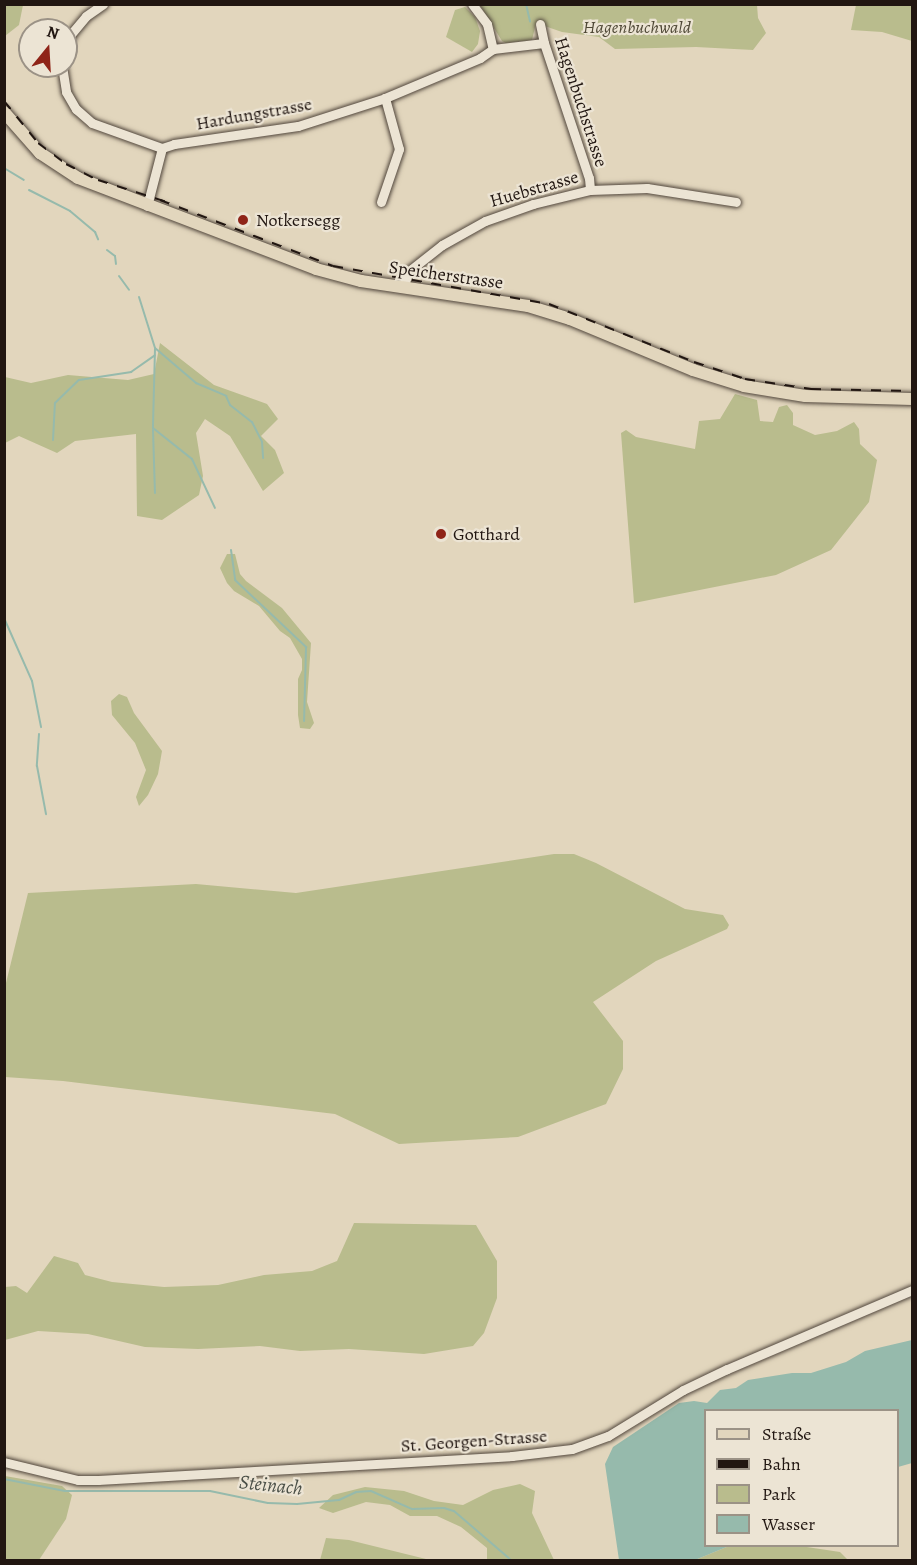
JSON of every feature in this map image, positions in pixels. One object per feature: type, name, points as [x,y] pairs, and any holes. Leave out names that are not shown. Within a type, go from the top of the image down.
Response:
[{"type":"main road","name":"Speicherstrasse","points":[[4,112],[25,138],[56,165],[92,185],[316,269],[361,281],[499,301],[544,311],[603,331],[693,370],[753,388],[805,396],[912,399]]},
{"type":"street","points":[[78,26],[86,16],[103,4]]},
{"type":"street","points":[[472,4],[487,24],[493,49]]},
{"type":"street","name":"Hagenbuchstrasse","points":[[540,24],[544,43],[589,178],[590,190]]},
{"type":"street","name":"Hardungstrasse","points":[[162,148],[174,144],[298,126],[385,98],[480,58],[493,49],[544,43]]},
{"type":"street","points":[[64,78],[66,92],[76,109],[92,123],[162,148],[147,206]]},
{"type":"street","points":[[381,202],[399,149],[385,98]]},
{"type":"street","name":"Huebstrasse","points":[[403,288],[406,275],[442,245],[485,221],[533,204],[590,190],[647,188],[736,202]]},
{"type":"street","name":"St. Georgen-Strasse","points":[[4,1462],[78,1480],[98,1480],[512,1456],[572,1449],[608,1436],[683,1390],[727,1369],[912,1290]]},
{"type":"green space","points":[[5,4],[23,5],[20,18],[18,18],[18,26],[5,36]]},
{"type":"green space","name":"Hagenbuchwald","points":[[480,5],[757,5],[758,18],[766,33],[753,50],[696,47],[615,49],[599,37],[562,32],[536,23],[532,40],[506,43],[502,41]]},
{"type":"green space","points":[[856,5],[912,5],[912,41],[882,32],[851,30]]},
{"type":"green space","points":[[465,7],[475,17],[480,31],[478,44],[472,52],[446,37],[455,10]]},
{"type":"green space","points":[[160,343],[214,385],[267,404],[278,419],[261,436],[275,450],[284,473],[263,491],[230,436],[205,419],[196,433],[203,476],[199,495],[162,520],[137,516],[136,434],[75,441],[57,453],[19,436],[5,443],[5,377],[31,383],[68,375],[128,380],[154,374]]},
{"type":"green space","points":[[735,394],[757,400],[760,421],[773,422],[779,407],[787,405],[793,413],[793,425],[815,435],[837,431],[854,422],[859,429],[860,444],[877,460],[869,502],[831,550],[776,575],[634,603],[621,433],[626,430],[636,437],[695,449],[699,421],[720,419]]},
{"type":"green space","points":[[227,554],[235,554],[240,574],[282,608],[311,643],[307,702],[314,723],[310,729],[300,728],[298,715],[298,679],[302,670],[302,659],[290,638],[280,631],[259,606],[234,591],[227,583],[220,568]]},
{"type":"green space","points":[[119,694],[127,697],[134,713],[162,751],[158,774],[148,795],[139,806],[136,797],[146,770],[135,743],[112,715],[111,701]]},
{"type":"green space","points":[[554,854],[574,854],[685,909],[723,915],[729,925],[727,929],[656,961],[593,1002],[623,1041],[623,1069],[606,1104],[518,1137],[399,1144],[335,1114],[63,1081],[5,1077],[5,987],[28,893],[196,884],[296,893]]},
{"type":"green space","points":[[354,1223],[476,1225],[497,1261],[497,1298],[484,1333],[473,1346],[424,1354],[349,1349],[300,1351],[260,1346],[198,1349],[145,1347],[88,1334],[38,1331],[5,1340],[5,1287],[16,1286],[27,1293],[54,1256],[78,1263],[85,1275],[112,1282],[164,1287],[218,1285],[264,1275],[312,1271],[337,1261]]},
{"type":"green space","points":[[5,1476],[62,1486],[72,1495],[66,1519],[39,1560],[5,1560]]},
{"type":"green space","points":[[520,1484],[535,1491],[532,1513],[554,1560],[487,1560],[487,1548],[461,1527],[437,1516],[410,1516],[390,1505],[366,1502],[333,1513],[319,1508],[333,1495],[365,1487],[404,1491],[434,1501],[463,1505],[493,1490]]},
{"type":"green space","points":[[326,1538],[349,1540],[430,1560],[320,1560]]},
{"type":"green space","points":[[727,1547],[807,1547],[840,1552],[848,1560],[695,1560]]},
{"type":"water","points":[[912,1340],[912,1463],[899,1467],[899,1409],[704,1409],[704,1547],[727,1547],[695,1560],[619,1560],[605,1464],[613,1447],[679,1403],[694,1401],[707,1403],[720,1390],[736,1388],[748,1380],[792,1373],[811,1373],[846,1362],[865,1351]]},
{"type":"waterway","points":[[526,4],[530,22]]},
{"type":"waterway","points":[[4,168],[24,180]]},
{"type":"waterway","points":[[29,190],[70,211],[95,232],[98,239]]},
{"type":"waterway","points":[[107,250],[115,256],[116,264]]},
{"type":"waterway","points":[[119,276],[129,290]]},
{"type":"waterway","points":[[139,297],[155,348],[196,383],[226,396],[230,405],[252,422],[262,442],[263,458]]},
{"type":"waterway","points":[[155,349],[153,428],[192,459],[215,508]]},
{"type":"waterway","points":[[53,440],[55,403],[79,380],[131,372],[155,355]]},
{"type":"waterway","points":[[153,430],[155,493]]},
{"type":"waterway","points":[[231,550],[235,580],[306,647],[304,721]]},
{"type":"waterway","points":[[4,618],[32,681],[41,727]]},
{"type":"waterway","points":[[39,734],[37,766],[46,814]]},
{"type":"waterway","name":"Steinach","points":[[4,1479],[65,1491],[210,1491],[268,1503],[297,1504],[339,1500],[356,1492],[371,1491],[412,1509],[444,1508],[454,1511],[511,1560]]},
{"type":"railway","points":[[4,101],[38,143],[66,164],[98,180],[167,202]]},
{"type":"railway","points":[[160,200],[333,266],[549,304],[694,362],[745,379],[811,389],[912,391]]},
{"type":"place","name":"Notkersegg","points":[[243,220]]},
{"type":"place","name":"Gotthard","points":[[441,534]]}]
